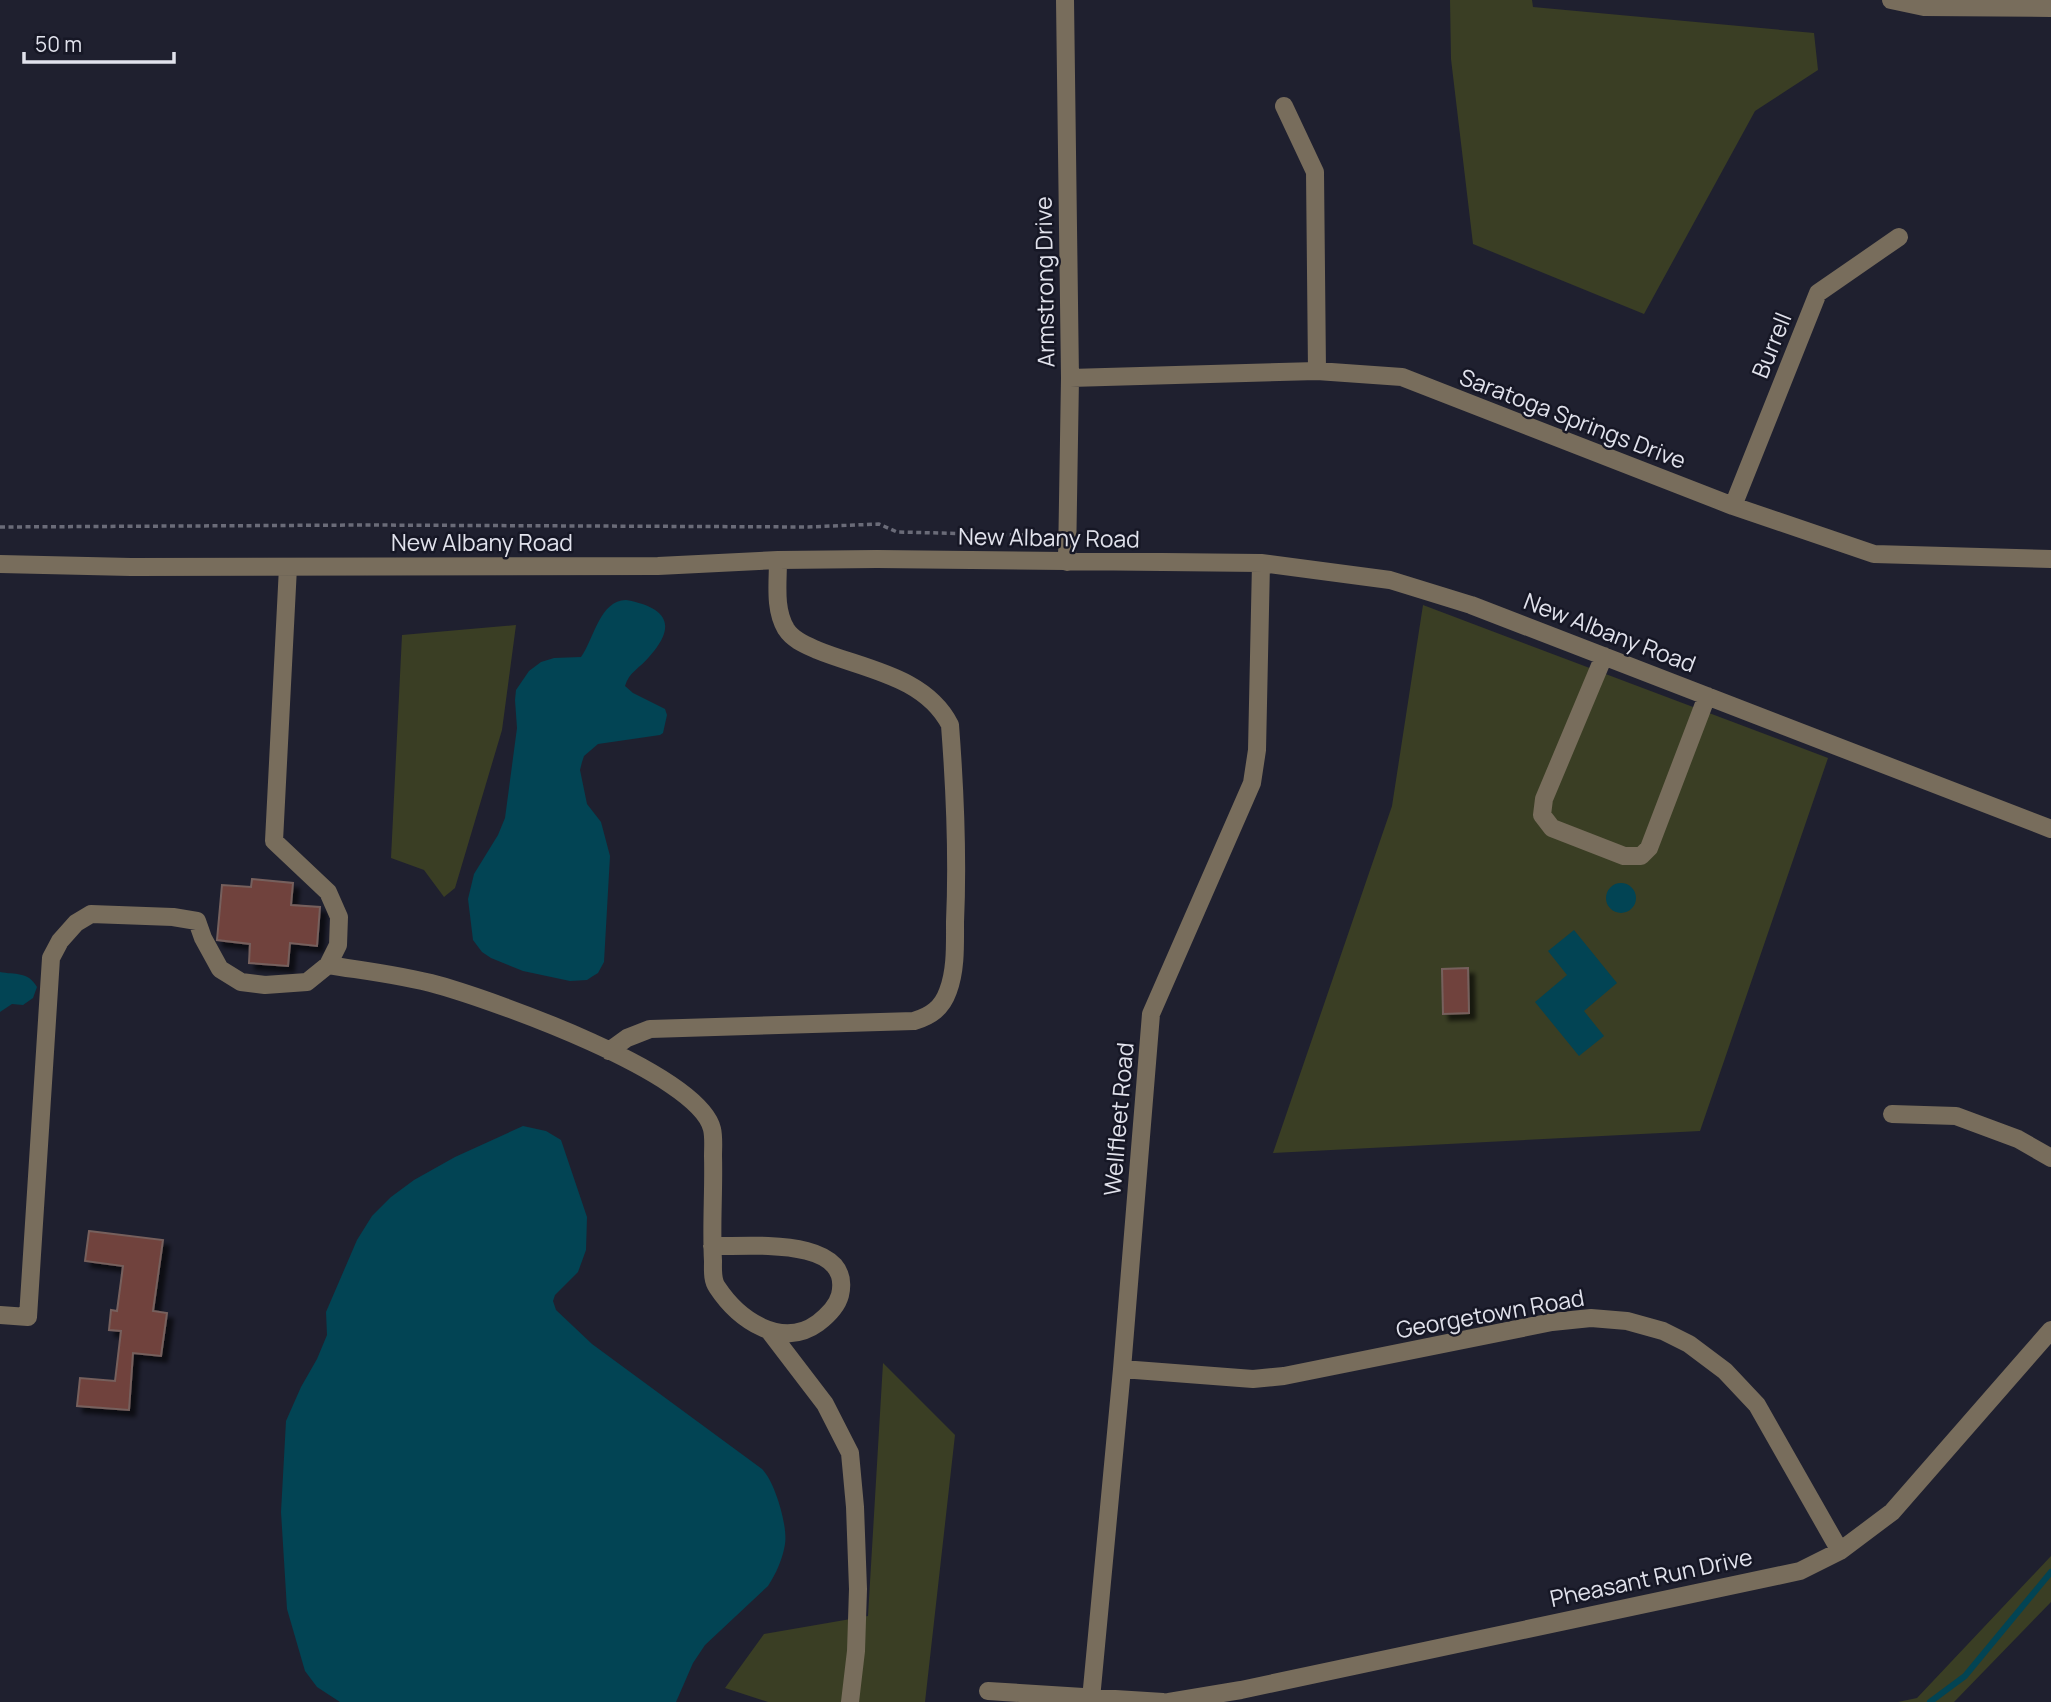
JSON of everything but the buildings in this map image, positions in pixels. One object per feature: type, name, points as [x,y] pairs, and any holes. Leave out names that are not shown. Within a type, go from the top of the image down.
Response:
[{"type":"street","name":"Armstrong Drive","points":[[1065,0],[1070,377],[1067,562]]},
{"type":"street","points":[[1891,0],[1924,7],[2051,8]]},
{"type":"street","points":[[1284,106],[1315,172],[1317,371]]},
{"type":"street","name":"Burrell","points":[[1732,506],[1818,293],[1899,237]]},
{"type":"street","name":"Saratoga Springs Drive","points":[[1070,377],[1317,371],[1402,377],[1732,506],[1874,554],[2051,559]]},
{"type":"street","points":[[609,1051],[627,1038],[650,1030],[914,1021],[929,1016],[940,1007],[948,992],[954,955],[957,878],[950,725],[934,700],[920,690],[904,681],[802,643],[787,631],[780,614],[778,560]]},
{"type":"street","name":"New Albany Road","points":[[0,564],[131,567],[685,566],[778,560],[1261,563],[1390,580],[1471,605],[2051,829]]},
{"type":"street","name":"Wellfleet Road","points":[[1091,1699],[1151,1014],[1252,783],[1258,738],[1261,563]]},
{"type":"street","points":[[0,1315],[28,1317],[51,958],[60,941],[76,923],[91,914],[197,920],[203,938],[220,969],[241,982],[265,985],[307,982],[328,965],[338,945],[339,918],[328,892],[274,841],[288,567]]},
{"type":"street","points":[[1604,656],[1544,799],[1542,815],[1552,828],[1624,856],[1641,856],[1649,848],[1707,696]]},
{"type":"street","points":[[328,965],[437,984],[548,1023],[644,1069],[699,1105],[712,1128],[712,1245],[714,1284],[727,1302],[747,1320],[769,1332],[788,1334],[808,1330],[830,1313],[840,1295],[840,1274],[828,1257],[810,1249],[712,1245]]},
{"type":"street","points":[[1892,1114],[1956,1116],[2018,1139],[2051,1158]]},
{"type":"street","name":"Georgetown Road","points":[[1122,1369],[1253,1379],[1284,1376],[1552,1322],[1591,1318],[1627,1321],[1663,1331],[1689,1344],[1725,1371],[1757,1405],[1840,1550]]},
{"type":"street","name":"Pheasant Run Drive","points":[[1169,1702],[1241,1690],[1800,1571],[1840,1550],[1892,1512],[2051,1330]]},
{"type":"street","points":[[769,1332],[825,1404],[850,1453],[858,1589],[856,1651],[850,1702]]},
{"type":"street","points":[[988,1692],[1163,1702]]},
{"type":"path","points":[[0,527],[808,527],[879,524],[897,532],[1023,535]]},
{"type":"green space","points":[[1450,0],[1532,0],[1533,7],[1814,33],[1818,70],[1755,111],[1644,314],[1473,244],[1451,59]]},
{"type":"green space","points":[[1423,605],[1828,758],[1700,1131],[1273,1153],[1392,806]]},
{"type":"green space","points":[[516,625],[502,730],[455,888],[444,897],[424,870],[391,858],[402,635]]},
{"type":"green space","points":[[883,1363],[955,1435],[925,1702],[768,1702],[725,1688],[764,1634],[868,1616]]},
{"type":"green space","points":[[2051,1556],[2051,1602],[1954,1702],[1898,1702],[1917,1698]]},
{"type":"water","points":[[626,600],[658,612],[665,626],[664,635],[658,645],[625,686],[665,709],[667,715],[663,733],[660,735],[598,744],[584,756],[580,770],[587,804],[601,822],[610,856],[604,962],[598,973],[587,980],[570,981],[523,971],[482,952],[473,940],[468,899],[474,874],[498,835],[505,818],[517,728],[516,690],[529,671],[541,662],[554,658],[581,657],[604,613],[610,606]]},
{"type":"water","points":[[1621,883],[1632,887],[1636,898],[1632,909],[1621,913],[1610,909],[1606,898],[1610,887]]},
{"type":"water","points":[[1574,930],[1617,983],[1584,1011],[1604,1036],[1579,1056],[1535,1002],[1567,975],[1548,951]]},
{"type":"water","points":[[0,972],[30,978],[37,987],[33,998],[23,1005],[12,1004],[0,1012]]},
{"type":"water","points":[[523,1126],[546,1131],[561,1140],[587,1217],[586,1250],[578,1272],[555,1295],[553,1301],[556,1310],[592,1344],[762,1469],[772,1484],[782,1516],[785,1536],[783,1555],[768,1586],[705,1645],[693,1663],[676,1702],[340,1702],[317,1687],[305,1671],[287,1609],[281,1512],[286,1421],[327,1335],[326,1312],[357,1240],[372,1216],[414,1180],[455,1157]]},
{"type":"waterway","points":[[1930,1702],[1965,1676],[2051,1572]]}]
